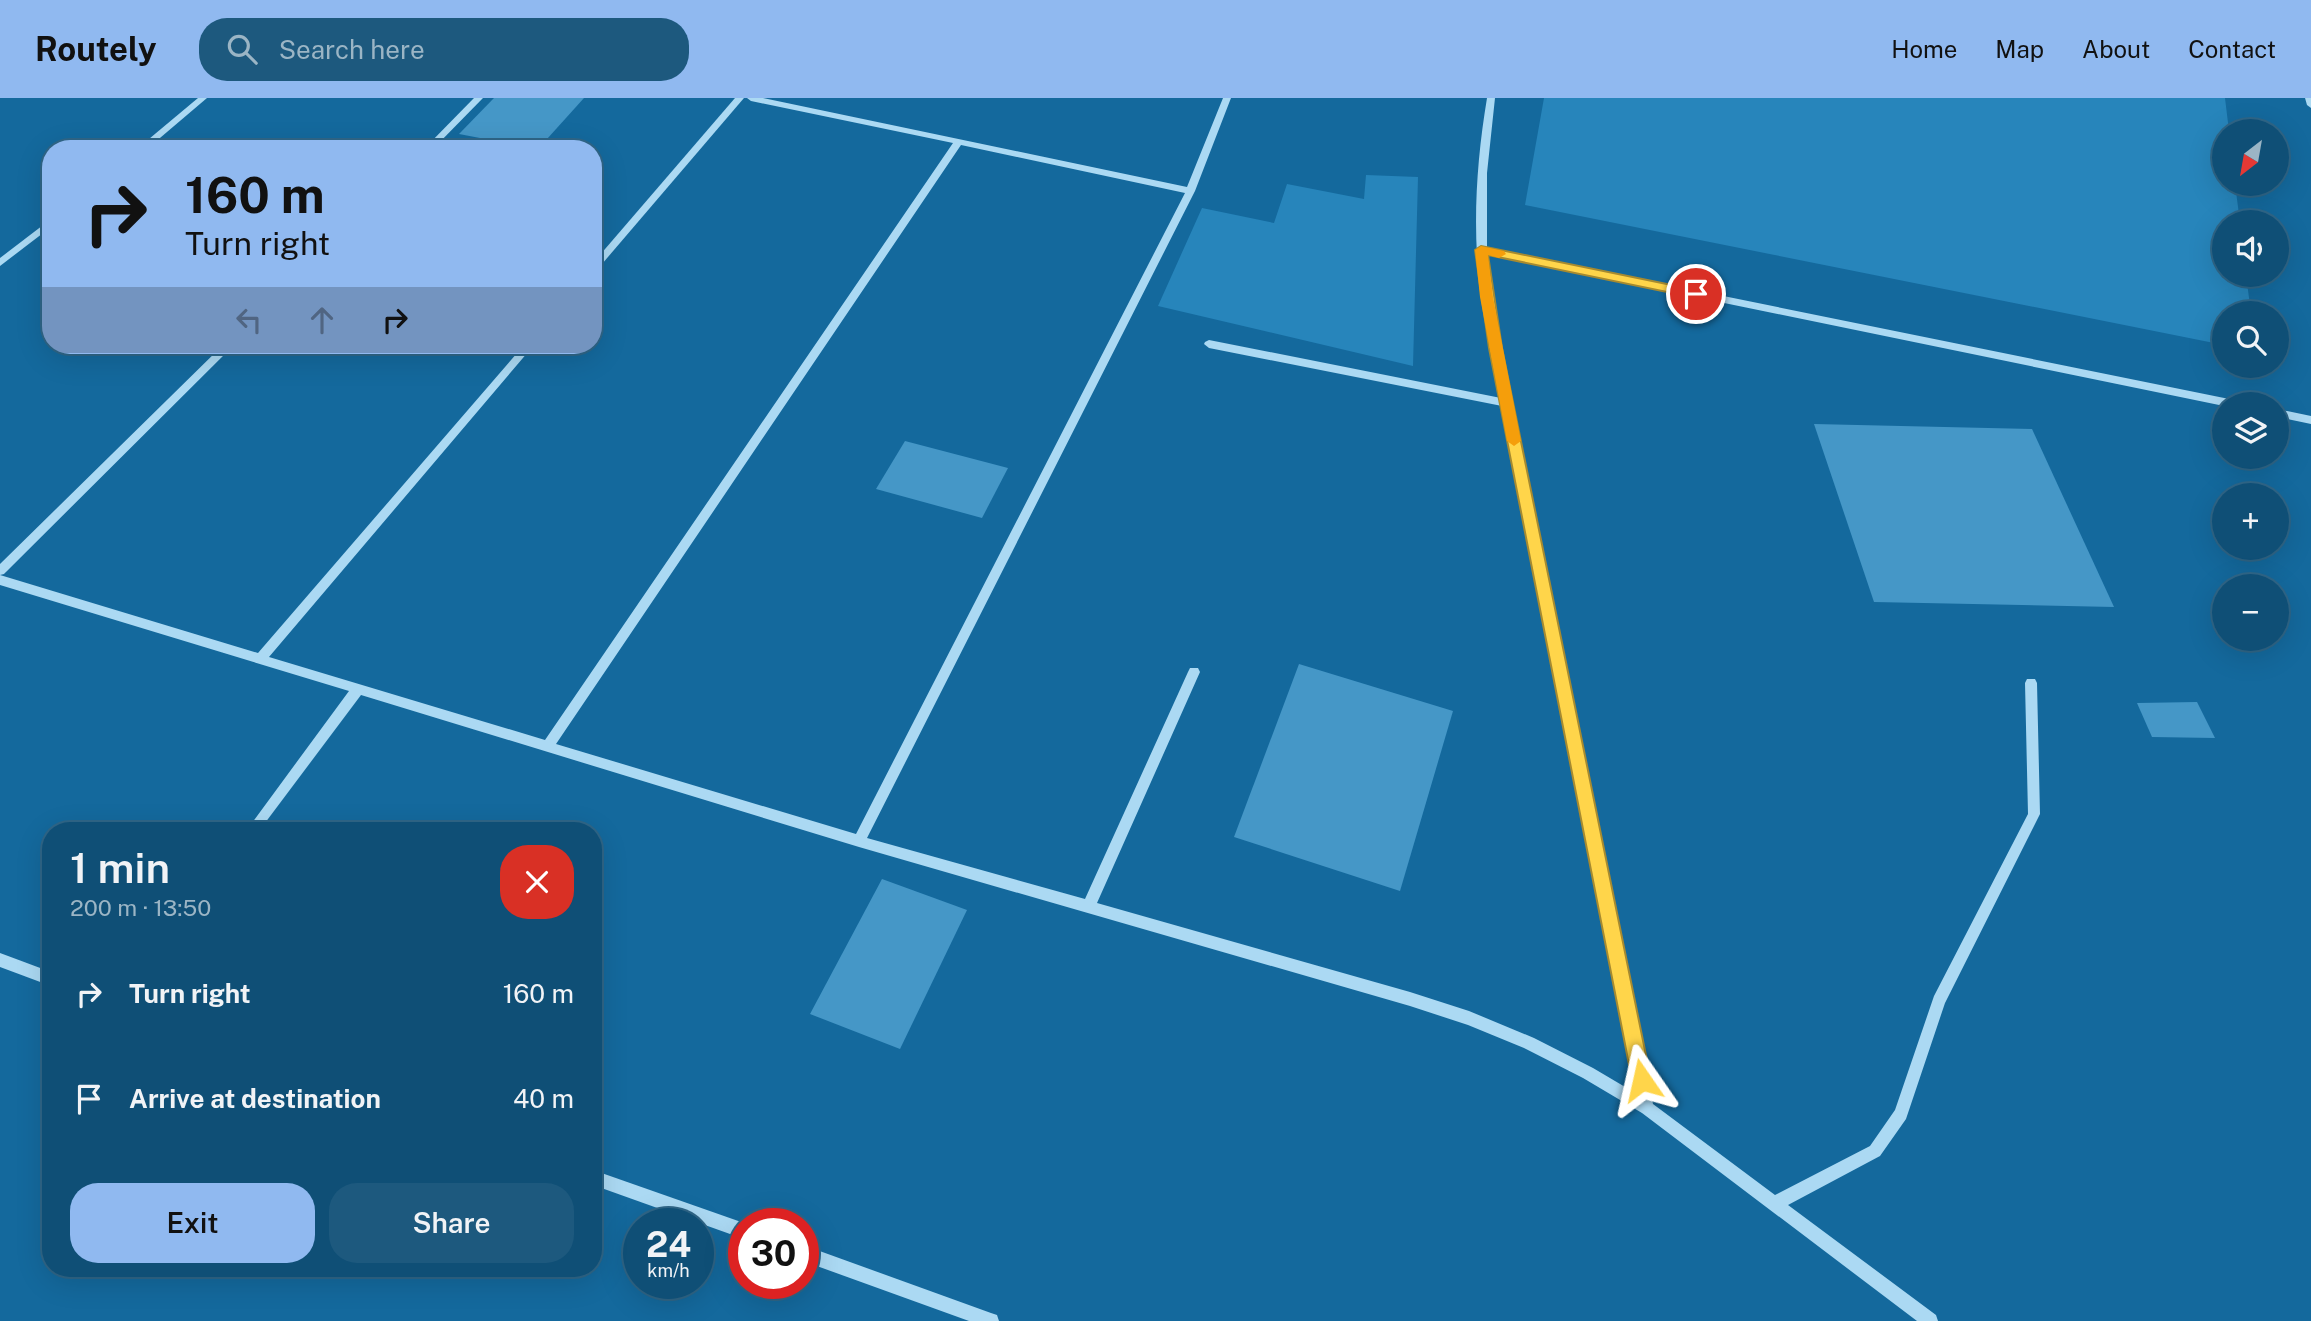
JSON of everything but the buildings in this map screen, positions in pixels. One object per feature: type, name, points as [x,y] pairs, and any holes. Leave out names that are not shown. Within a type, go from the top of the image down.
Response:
[{"type":"street","points":[[152,140],[203,98]]},
{"type":"street","points":[[437,140],[479,98]]},
{"type":"street","points":[[602,259],[740,98]]},
{"type":"street","points":[[751,98],[1190,191]]},
{"type":"street","points":[[859,841],[1190,191],[1227,98]]},
{"type":"street","points":[[1491,98],[1482,155],[1479,201],[1486,297],[1647,1108]]},
{"type":"street","points":[[2309,98],[2311,105]]},
{"type":"street","points":[[547,747],[959,141]]},
{"type":"street","points":[[0,263],[42,229]]},
{"type":"street","points":[[1481,250],[2212,399]]},
{"type":"street","points":[[1209,344],[1507,403]]},
{"type":"street","points":[[0,571],[220,354]]},
{"type":"street","points":[[260,659],[520,354]]},
{"type":"street","points":[[2289,415],[2311,420]]},
{"type":"street","points":[[0,580],[859,841],[1469,1018],[1588,1073],[1647,1108],[1930,1321]]},
{"type":"street","points":[[1088,907],[1194,673]]},
{"type":"street","points":[[1774,1204],[1875,1150],[1901,1114],[1940,1001],[2034,814],[2031,683]]},
{"type":"street","points":[[259,822],[358,689]]},
{"type":"street","points":[[0,960],[42,976]]},
{"type":"street","points":[[602,1180],[728,1225]]},
{"type":"street","points":[[819,1259],[991,1321]]},
{"type":"shaded area","points":[[1544,98],[2225,98],[2228,119],[2212,119],[2212,196],[2237,196],[2238,210],[2212,210],[2212,287],[2248,287],[2249,301],[2212,301],[2212,343],[1525,205]]},
{"type":"shaded area","points":[[1366,175],[1418,177],[1413,366],[1158,306],[1202,208],[1274,223],[1287,184],[1364,199]]},
{"type":"slow traffic","points":[[1499,254],[1481,250],[1486,297],[1514,441]]},
{"type":"route","points":[[1642,1080],[1495,348],[1481,250],[1696,294]]}]
